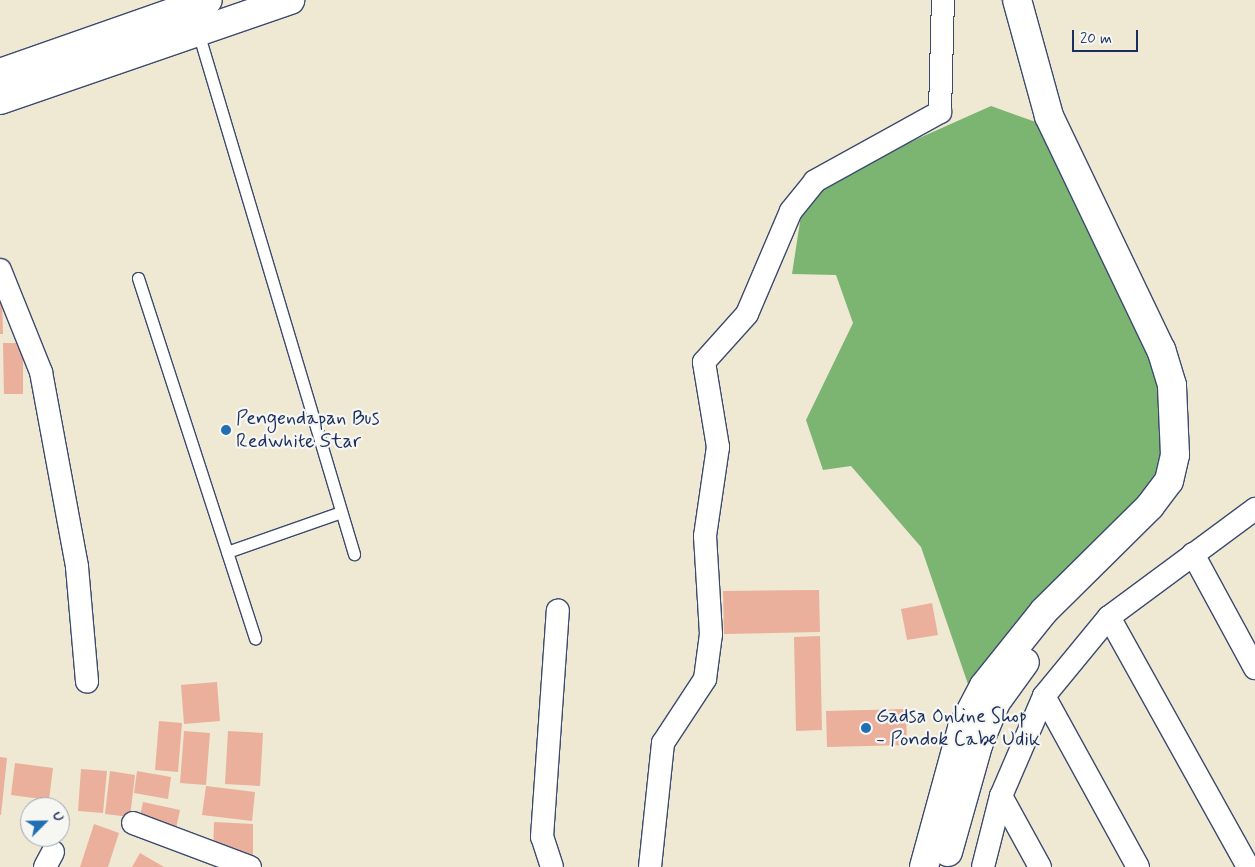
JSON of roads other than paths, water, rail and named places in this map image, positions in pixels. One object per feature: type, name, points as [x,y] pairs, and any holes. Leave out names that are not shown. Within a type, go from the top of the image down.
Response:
[{"type":"main road","points":[[0,100],[290,0]]},
{"type":"main road","points":[[924,867],[962,728],[984,686],[1044,611],[1150,506],[1169,481],[1175,455],[1172,385],[1160,350],[1049,116],[1017,0]]},
{"type":"main road","points":[[944,867],[978,745],[996,702],[1056,619],[1162,513],[1181,488],[1188,460],[1184,390],[1173,354],[1062,120],[1050,88],[1036,0]]},
{"type":"main road","points":[[0,73],[198,3],[198,32]]},
{"type":"street","points":[[650,867],[663,743],[705,679],[711,634],[706,536],[718,447],[704,362],[746,314],[791,211],[815,181],[940,112],[943,0]]},
{"type":"street","points":[[0,270],[41,372],[76,567],[87,682]]},
{"type":"street","points":[[983,867],[1000,796],[1044,696],[1109,617],[1255,509]]},
{"type":"street","points":[[1193,554],[1255,668]]},
{"type":"street","points":[[552,867],[542,837],[558,611]]},
{"type":"street","points":[[1109,617],[1248,867]]},
{"type":"street","points":[[1044,696],[1138,867]]},
{"type":"street","points":[[1000,796],[1040,867]]},
{"type":"street","points":[[133,823],[250,867]]},
{"type":"lane","points":[[198,32],[354,554]]},
{"type":"lane","points":[[138,278],[255,639]]},
{"type":"lane","points":[[227,552],[341,512]]},
{"type":"place","name":"Pengendapan Bus Redwhite Star","points":[[226,430]]},
{"type":"place","name":"Gadsa Online Shop - Pondok Cabe Udik","points":[[866,728]]}]
